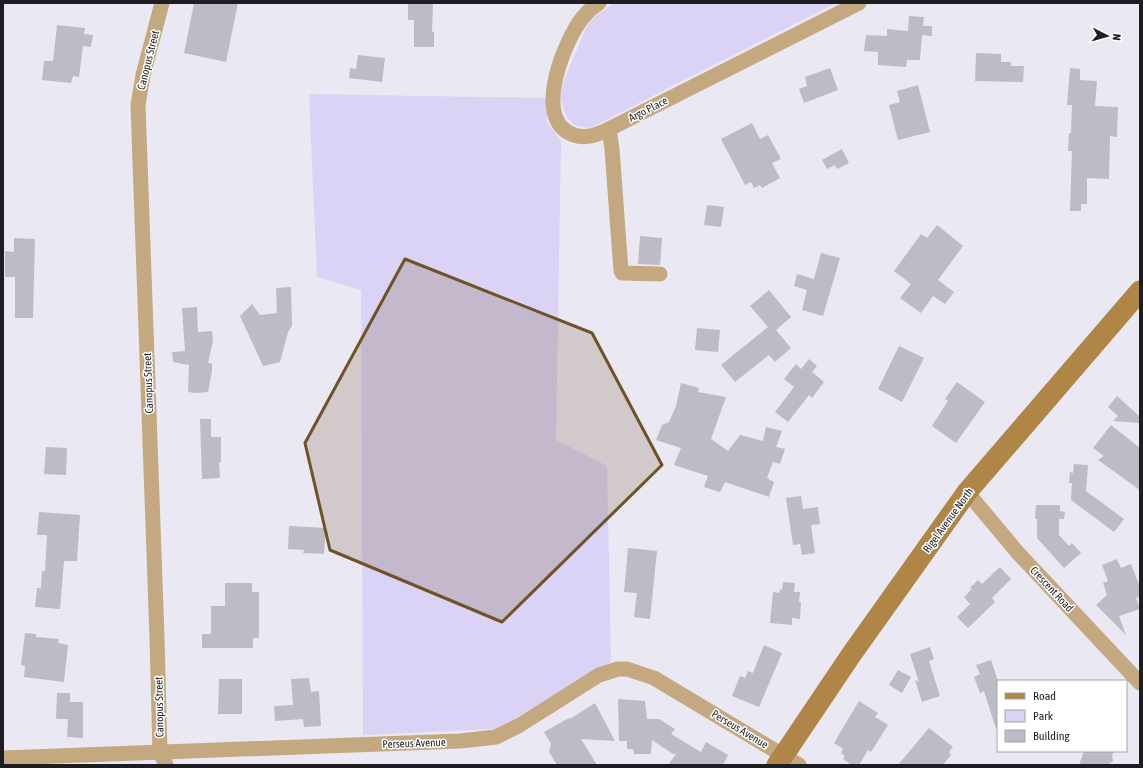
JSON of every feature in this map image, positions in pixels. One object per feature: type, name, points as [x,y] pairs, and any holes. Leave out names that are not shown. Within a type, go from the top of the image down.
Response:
[{"type":"main road","name":"Rigel Avenue North","points":[[788,762],[851,655],[970,497],[1140,291]]},
{"type":"main road","name":"Rigel Avenue North","points":[[970,497],[1140,303]]},
{"type":"street","name":"Canopus Street","points":[[162,3],[143,75],[138,105],[163,758]]},
{"type":"street","name":"Argo Place","points":[[599,3],[583,16],[565,51],[556,76],[553,94],[554,113],[558,123],[572,135],[583,138],[599,134],[859,3]]},
{"type":"street","points":[[609,129],[612,149],[621,271],[622,273],[660,274]]},
{"type":"street","name":"Crescent Road","points":[[970,497],[1018,553],[1140,683]]},
{"type":"street","name":"Perseus Avenue","points":[[3,758],[163,758],[460,741],[496,737],[520,725],[599,675],[608,671],[628,669],[654,678],[788,762]]},
{"type":"highlighted area","points":[[405,259],[592,333],[662,465],[502,622],[330,550],[305,443]]},
{"type":"green space","points":[[614,3],[836,3],[590,128],[574,125],[566,116],[560,96],[565,78],[589,21]]},
{"type":"green space","points":[[309,94],[546,98],[547,122],[561,141],[556,440],[607,466],[611,662],[497,729],[363,735],[361,290],[317,277]]},
{"type":"building","points":[[194,3],[238,3],[226,62],[184,53]]},
{"type":"building","points":[[408,3],[433,4],[432,32],[434,32],[434,47],[414,47],[414,20],[408,20]]},
{"type":"building","points":[[909,16],[924,17],[923,26],[932,26],[932,36],[922,35],[920,60],[907,60],[906,67],[878,65],[878,52],[864,51],[866,35],[887,36],[887,29],[908,31]]},
{"type":"building","points":[[57,25],[85,28],[84,34],[93,35],[91,47],[83,46],[79,77],[73,76],[71,83],[42,80],[44,61],[53,61]]},
{"type":"building","points":[[976,53],[1001,54],[1001,62],[1011,62],[1011,66],[1024,66],[1023,82],[975,81]]},
{"type":"building","points":[[358,55],[385,58],[382,82],[349,78],[350,68],[356,69]]},
{"type":"building","points":[[830,68],[838,90],[804,103],[799,89],[807,86],[805,77]]},
{"type":"building","points":[[1070,68],[1080,69],[1080,80],[1097,81],[1095,106],[1118,107],[1117,137],[1110,136],[1109,179],[1087,178],[1087,204],[1081,204],[1081,211],[1070,211],[1072,151],[1068,151],[1069,133],[1071,133],[1072,105],[1067,105]]},
{"type":"building","points":[[918,85],[930,132],[898,140],[889,105],[900,102],[897,91]]},
{"type":"building","points":[[752,123],[760,139],[768,135],[781,159],[772,163],[780,178],[762,188],[760,185],[754,188],[751,182],[745,185],[721,139]]},
{"type":"building","points":[[842,149],[849,163],[837,169],[835,165],[827,169],[822,160]]},
{"type":"building","points":[[707,205],[724,207],[721,227],[704,225]]},
{"type":"building","points":[[937,225],[963,246],[938,280],[954,292],[945,304],[933,296],[921,313],[900,298],[911,284],[894,271],[921,234],[927,238]]},
{"type":"building","points":[[640,236],[662,238],[660,265],[638,264]]},
{"type":"building","points":[[14,238],[35,239],[33,318],[15,318],[15,277],[5,277],[5,251],[14,252]]},
{"type":"building","points":[[821,253],[840,258],[823,316],[802,310],[807,290],[794,286],[797,274],[814,279]]},
{"type":"building","points":[[291,287],[292,326],[288,332],[280,362],[263,366],[240,316],[252,304],[260,315],[277,313],[276,288]]},
{"type":"building","points":[[769,290],[791,317],[776,330],[791,348],[775,362],[769,355],[735,382],[721,365],[768,327],[750,306]]},
{"type":"building","points":[[197,307],[198,332],[212,331],[213,341],[208,363],[212,364],[212,371],[208,392],[196,393],[188,392],[189,365],[173,362],[172,352],[185,351],[182,308]]},
{"type":"building","points":[[697,328],[720,330],[718,352],[695,350]]},
{"type":"building","points":[[899,346],[924,358],[902,402],[878,389]]},
{"type":"building","points":[[809,359],[817,366],[812,372],[824,382],[812,398],[809,395],[788,422],[775,412],[794,387],[784,379],[796,364],[801,369]]},
{"type":"building","points":[[957,382],[985,402],[956,443],[932,426],[948,401],[945,399]]},
{"type":"building","points":[[681,383],[699,388],[698,392],[726,397],[711,439],[728,451],[740,435],[763,441],[766,427],[782,431],[776,447],[785,449],[780,464],[773,462],[767,478],[774,482],[769,497],[725,482],[720,492],[704,487],[708,476],[674,465],[681,448],[656,440],[662,425],[669,422],[676,406]]},
{"type":"building","points":[[1117,396],[1140,417],[1140,423],[1113,421],[1118,416],[1108,407]]},
{"type":"building","points":[[200,419],[211,419],[211,437],[221,437],[221,462],[219,462],[220,478],[202,479]]},
{"type":"building","points":[[1111,425],[1140,448],[1140,490],[1098,460],[1104,456],[1093,448]]},
{"type":"building","points":[[46,447],[67,448],[66,475],[44,474]]},
{"type":"building","points":[[1074,464],[1088,465],[1086,491],[1124,519],[1114,532],[1071,500],[1072,483],[1069,483],[1070,472],[1073,473]]},
{"type":"building","points":[[801,496],[803,509],[818,507],[820,524],[811,525],[815,553],[802,555],[800,544],[793,545],[786,498]]},
{"type":"building","points":[[1036,505],[1060,505],[1060,511],[1065,512],[1064,519],[1059,519],[1059,535],[1069,546],[1072,543],[1081,553],[1064,568],[1037,538],[1037,519],[1035,519]]},
{"type":"building","points":[[39,512],[80,515],[77,561],[64,561],[60,609],[35,607],[37,588],[41,588],[42,571],[45,571],[47,535],[37,535]]},
{"type":"building","points":[[289,526],[326,528],[324,554],[303,553],[304,550],[288,549]]},
{"type":"building","points":[[628,548],[657,551],[650,619],[634,617],[637,593],[624,592]]},
{"type":"building","points":[[1117,559],[1121,568],[1131,564],[1140,587],[1140,597],[1136,598],[1140,609],[1119,616],[1126,635],[1096,605],[1107,595],[1103,583],[1108,581],[1102,565]]},
{"type":"building","points":[[1000,567],[1011,579],[992,598],[995,602],[968,628],[957,617],[970,604],[964,597],[978,580],[982,584]]},
{"type":"building","points":[[783,582],[795,583],[794,592],[800,592],[800,619],[792,618],[792,625],[770,623],[773,592],[779,593],[780,589],[782,590]]},
{"type":"building","points":[[225,583],[252,583],[252,592],[259,592],[259,638],[253,638],[253,648],[202,648],[202,634],[211,634],[211,606],[225,606]]},
{"type":"building","points":[[25,633],[36,634],[36,637],[59,639],[58,643],[68,645],[64,682],[24,677],[25,666],[21,665]]},
{"type":"building","points":[[764,645],[782,653],[759,707],[732,696],[740,676],[745,678],[748,671],[753,673]]},
{"type":"building","points":[[930,647],[934,659],[929,661],[940,696],[922,702],[915,680],[919,682],[910,654]]},
{"type":"building","points":[[991,660],[998,680],[996,729],[984,691],[980,693],[974,677],[980,674],[976,665]]},
{"type":"building","points":[[898,670],[911,677],[902,693],[889,685]]},
{"type":"building","points":[[309,678],[311,692],[319,691],[321,726],[304,727],[303,719],[275,721],[274,706],[293,705],[291,679]]},
{"type":"building","points":[[219,679],[242,679],[242,714],[218,714]]},
{"type":"building","points":[[57,693],[70,693],[70,702],[83,702],[83,738],[67,737],[68,719],[56,719]]},
{"type":"building","points":[[618,699],[645,701],[647,719],[659,719],[675,729],[671,734],[701,752],[706,742],[728,755],[723,765],[668,765],[676,754],[673,754],[652,740],[651,754],[634,754],[633,749],[627,749],[627,741],[619,741]]},
{"type":"building","points":[[859,701],[878,713],[875,717],[888,725],[871,752],[868,750],[859,765],[852,765],[843,759],[845,756],[841,753],[843,749],[834,743]]},
{"type":"building","points":[[595,703],[615,741],[581,739],[597,765],[557,765],[549,752],[551,744],[544,732],[569,718],[570,719]]},
{"type":"building","points":[[929,728],[953,747],[949,752],[951,755],[943,765],[898,765]]},
{"type":"building","points":[[1084,752],[1114,752],[1112,756],[1113,761],[1108,765],[1079,765]]}]
